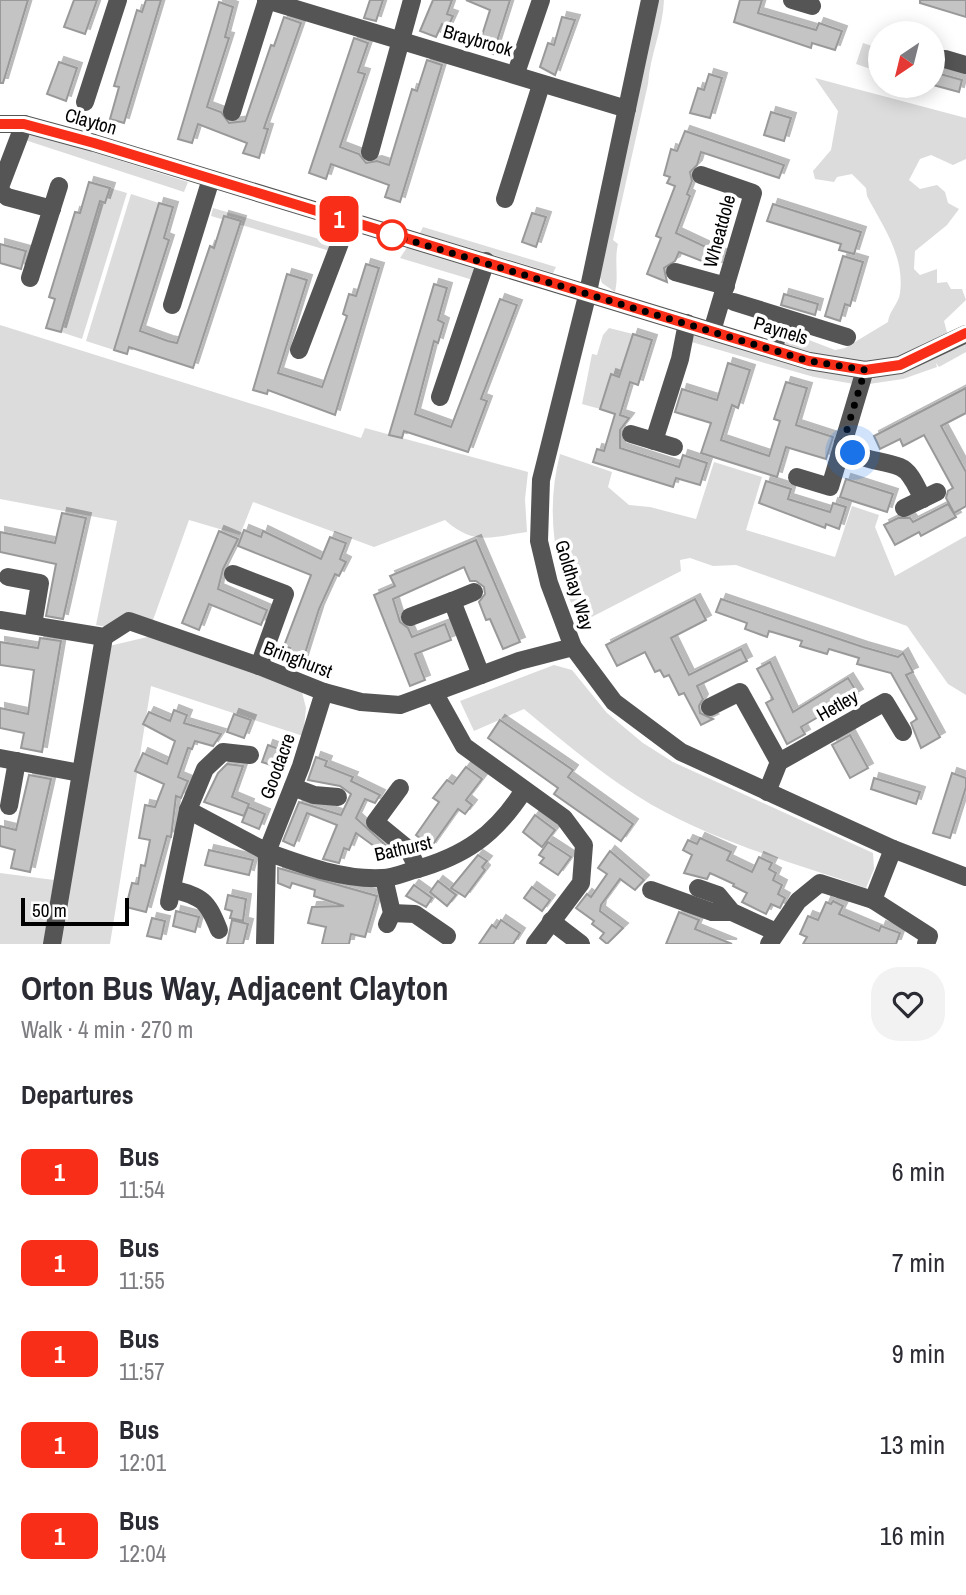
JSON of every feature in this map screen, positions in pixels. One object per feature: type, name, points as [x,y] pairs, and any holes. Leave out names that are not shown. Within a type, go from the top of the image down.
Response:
[{"type":"street","points":[[85,102],[118,0]]},
{"type":"street","points":[[370,152],[412,0]]},
{"type":"street","points":[[516,73],[541,0]]},
{"type":"street","name":"Goldhay Way","points":[[650,0],[587,292],[541,480],[538,541],[549,583],[573,646],[614,702],[681,752],[893,849],[966,877]]},
{"type":"street","points":[[792,0],[812,6]]},
{"type":"street","name":"Braybrook","points":[[232,112],[274,1],[516,73],[541,85],[627,109]]},
{"type":"street","points":[[505,199],[541,85]]},
{"type":"street","name":"Clayton","points":[[0,124],[24,124],[587,292]]},
{"type":"street","points":[[24,124],[0,189],[7,197],[51,209]]},
{"type":"street","name":"Wheatdole","points":[[701,175],[753,193],[730,294],[712,331]]},
{"type":"street","points":[[173,305],[211,179]]},
{"type":"street","points":[[30,278],[59,186]]},
{"type":"street","points":[[299,349],[348,222]]},
{"type":"street","points":[[440,397],[486,261]]},
{"type":"street","points":[[675,272],[783,318],[847,337]]},
{"type":"street","name":"Paynels","points":[[587,292],[809,361],[865,370],[900,365],[966,334]]},
{"type":"street","points":[[773,350],[783,318]]},
{"type":"street","points":[[654,441],[680,359],[687,323]]},
{"type":"street","points":[[797,477],[830,487],[865,370]]},
{"type":"street","points":[[631,434],[674,447]]},
{"type":"street","points":[[843,443],[853,453],[881,464],[901,467],[930,496],[904,508]]},
{"type":"street","points":[[233,574],[292,596],[259,666]]},
{"type":"street","points":[[8,577],[40,583],[33,625]]},
{"type":"street","points":[[410,617],[474,592]]},
{"type":"street","points":[[452,601],[481,675]]},
{"type":"street","points":[[0,620],[104,637],[52,944]]},
{"type":"street","name":"Bringhurst","points":[[104,637],[129,621],[259,666],[324,692],[361,702],[400,705],[554,649],[573,646]]},
{"type":"street","name":"Goodacre","points":[[271,943],[267,852],[293,787],[324,692]]},
{"type":"street","points":[[710,706],[740,692],[779,762],[767,792]]},
{"type":"street","points":[[435,694],[464,746],[564,818],[584,845],[581,883],[536,944]]},
{"type":"street","name":"Hetley","points":[[779,762],[884,702],[903,732]]},
{"type":"street","name":"Goodacre","points":[[219,930],[208,903],[194,894],[171,896],[188,810],[205,769],[223,752],[250,755]]},
{"type":"street","points":[[9,806],[8,759],[80,773]]},
{"type":"street","points":[[293,787],[314,795],[338,797]]},
{"type":"street","points":[[400,788],[375,822],[398,837],[408,849],[418,869]]},
{"type":"street","name":"Bathurst","points":[[267,852],[351,876],[384,878],[418,869],[472,847],[506,818],[524,790]]},
{"type":"street","points":[[188,810],[267,852]]},
{"type":"street","points":[[873,900],[893,849]]},
{"type":"street","points":[[384,878],[389,918],[415,914],[447,936]]},
{"type":"street","points":[[698,888],[718,895],[732,912],[772,938],[798,901],[820,883],[873,900],[929,936],[926,944]]},
{"type":"street","points":[[651,891],[712,912],[732,912]]},
{"type":"street","points":[[551,921],[581,944]]},
{"type":"shaded area","points":[[656,0],[664,0],[661,21],[613,240],[618,244],[615,292],[602,283],[598,272]]},
{"type":"shaded area","points":[[863,43],[868,45],[868,68],[856,64]]},
{"type":"shaded area","points":[[815,78],[868,92],[868,98],[890,98],[966,118],[966,159],[953,165],[931,155],[920,159],[909,180],[920,189],[937,185],[945,192],[948,203],[959,209],[947,225],[915,251],[914,269],[920,275],[937,269],[937,283],[947,282],[951,289],[962,289],[966,300],[944,321],[948,336],[884,360],[848,360],[781,346],[796,335],[835,350],[845,348],[888,322],[900,293],[901,279],[896,254],[867,196],[866,188],[852,174],[837,177],[834,182],[815,179],[813,171],[831,150],[838,111]]},
{"type":"shaded area","points":[[33,133],[188,182],[184,192],[25,140]]},
{"type":"shaded area","points":[[110,188],[127,193],[82,339],[61,332],[100,201],[106,202]]},
{"type":"shaded area","points":[[131,194],[159,203],[114,350],[86,341]]},
{"type":"shaded area","points":[[213,208],[333,243],[330,251],[211,216]]},
{"type":"shaded area","points":[[423,227],[556,267],[553,273],[420,233]]},
{"type":"shaded area","points":[[408,246],[474,267],[473,280],[400,258]]},
{"type":"shaded area","points":[[0,325],[361,438],[365,428],[528,472],[525,499],[527,532],[474,537],[445,520],[374,547],[253,502],[240,535],[189,520],[153,620],[107,627],[96,625],[117,521],[0,499]]},
{"type":"shaded area","points":[[609,328],[633,334],[619,377],[611,375],[600,409],[582,404],[592,354],[597,355],[603,335]]},
{"type":"shaded area","points":[[697,333],[855,377],[854,384],[814,377],[688,341]]},
{"type":"shaded area","points":[[966,341],[966,352],[939,367],[936,363],[937,367],[903,379],[869,384],[875,375]]},
{"type":"shaded area","points":[[560,454],[612,472],[608,487],[629,505],[650,507],[696,519],[714,462],[762,477],[746,530],[835,557],[852,506],[879,515],[875,527],[895,576],[966,536],[966,695],[948,684],[907,626],[736,565],[713,566],[690,558],[680,560],[681,571],[580,623],[564,582],[555,540],[553,497]]},
{"type":"shaded area","points":[[156,635],[301,688],[306,708],[303,736],[151,686],[110,944],[56,944],[109,646]]},
{"type":"shaded area","points":[[554,665],[572,670],[607,713],[643,743],[673,762],[873,853],[874,869],[866,888],[757,851],[652,805],[586,760],[524,709],[474,731],[460,701]]},
{"type":"shaded area","points":[[0,873],[54,880],[43,944],[0,944]]},
{"type":"building","points":[[0,0],[28,0],[3,83],[0,83]]},
{"type":"building","points":[[74,0],[97,0],[85,34],[64,27]]},
{"type":"building","points":[[146,0],[161,0],[124,123],[110,119],[119,87],[114,86],[137,10],[142,12]]},
{"type":"building","points":[[370,0],[383,0],[376,21],[364,18]]},
{"type":"building","points":[[433,0],[452,0],[447,14],[453,16],[448,27],[442,24],[436,37],[420,31]]},
{"type":"building","points":[[466,0],[510,0],[493,54],[478,48],[490,10]]},
{"type":"building","points":[[740,0],[762,0],[758,13],[816,30],[819,23],[842,31],[835,50],[812,43],[811,48],[734,22]]},
{"type":"building","points":[[920,0],[966,0],[966,17],[920,3]]},
{"type":"building","points":[[219,2],[233,7],[225,37],[229,38],[207,107],[221,112],[229,123],[245,121],[271,45],[274,46],[284,17],[301,23],[264,128],[268,129],[259,158],[243,153],[247,143],[198,124],[192,143],[178,139]]},
{"type":"building","points":[[562,17],[575,20],[555,75],[540,67],[548,43],[554,45]]},
{"type":"building","points":[[354,38],[368,43],[358,72],[365,74],[340,147],[359,154],[366,163],[377,161],[389,165],[412,89],[417,91],[427,60],[442,65],[400,202],[385,197],[389,185],[331,164],[326,179],[309,173]]},
{"type":"building","points":[[59,62],[77,68],[66,101],[47,94]]},
{"type":"building","points":[[709,74],[722,78],[710,118],[690,113],[698,88],[704,90]]},
{"type":"building","points":[[945,75],[962,80],[959,92],[945,88]]},
{"type":"building","points":[[771,112],[791,118],[784,141],[764,135]]},
{"type":"building","points":[[685,131],[784,165],[779,178],[701,152],[697,165],[690,172],[692,181],[687,194],[690,196],[676,233],[721,254],[717,267],[679,252],[675,261],[664,268],[667,282],[647,274],[661,238],[656,236],[675,186],[667,183],[670,177],[664,175],[671,149],[677,151]]},
{"type":"building","points":[[89,182],[110,188],[105,203],[100,201],[61,332],[46,328],[55,299],[49,297],[75,212],[80,213]]},
{"type":"building","points":[[159,203],[173,207],[164,238],[169,240],[140,331],[177,343],[210,246],[214,248],[224,216],[241,221],[193,368],[129,347],[127,354],[114,350]]},
{"type":"building","points":[[773,204],[861,232],[854,254],[839,250],[841,244],[767,221]]},
{"type":"building","points":[[532,213],[546,217],[536,247],[522,242]]},
{"type":"building","points":[[0,244],[26,251],[21,269],[0,263]]},
{"type":"building","points":[[843,256],[863,262],[850,306],[845,304],[840,321],[825,316]]},
{"type":"building","points":[[366,264],[379,268],[335,415],[268,390],[267,394],[253,390],[287,274],[307,280],[278,373],[322,387],[347,316],[343,314],[349,294],[356,296]]},
{"type":"building","points":[[434,284],[447,288],[438,320],[444,323],[438,343],[434,341],[415,414],[451,427],[500,299],[517,305],[481,399],[487,401],[468,452],[404,431],[402,438],[389,435]]},
{"type":"building","points":[[784,294],[818,304],[815,315],[781,305]]},
{"type":"building","points":[[633,334],[652,340],[638,385],[630,382],[620,415],[629,418],[620,430],[620,448],[679,467],[683,455],[707,463],[700,485],[676,478],[673,487],[593,462],[597,449],[604,451],[615,414],[600,409],[611,374],[619,377]]},
{"type":"building","points":[[728,363],[750,370],[738,408],[732,405],[721,440],[769,456],[780,421],[774,419],[786,382],[807,388],[796,425],[833,437],[826,459],[786,447],[777,477],[701,453],[711,423],[675,412],[682,389],[717,400]]},
{"type":"building","points":[[966,388],[966,413],[941,426],[966,472],[966,506],[954,513],[946,498],[948,491],[953,488],[924,435],[903,446],[900,439],[880,449],[874,436]]},
{"type":"building","points":[[846,479],[893,494],[887,512],[840,497]]},
{"type":"building","points":[[766,481],[791,489],[788,499],[830,512],[833,503],[846,507],[839,529],[826,524],[825,528],[759,503]]},
{"type":"building","points":[[948,504],[956,517],[921,536],[919,532],[895,545],[884,525],[898,518],[910,518],[913,522]]},
{"type":"building","points":[[62,513],[86,518],[63,619],[46,616],[56,564],[0,552],[0,532],[55,543]]},
{"type":"building","points":[[244,530],[261,537],[263,531],[321,559],[330,537],[346,543],[340,559],[346,562],[339,576],[335,574],[319,609],[301,666],[285,660],[290,648],[284,646],[311,575],[238,546]]},
{"type":"building","points":[[219,531],[238,539],[223,569],[218,589],[267,610],[261,625],[209,604],[199,630],[182,623]]},
{"type":"building","points":[[476,540],[520,642],[503,649],[479,602],[485,594],[484,587],[476,581],[470,581],[464,567],[393,599],[400,622],[408,628],[412,637],[445,624],[451,640],[415,654],[425,680],[410,686],[374,595],[395,586],[390,576]]},
{"type":"building","points":[[695,599],[706,620],[671,638],[689,675],[741,649],[747,661],[697,686],[703,699],[699,706],[700,713],[713,719],[701,725],[684,693],[679,695],[669,675],[664,677],[660,670],[655,672],[645,652],[617,666],[606,645]]},
{"type":"building","points":[[721,599],[863,647],[898,657],[903,653],[913,672],[906,675],[940,737],[921,748],[911,723],[917,719],[891,673],[857,664],[859,658],[829,649],[827,654],[800,646],[802,641],[769,631],[767,637],[745,629],[747,623],[716,612]]},
{"type":"building","points":[[40,638],[61,641],[42,752],[21,748],[24,733],[0,728],[0,708],[28,714],[34,670],[0,665],[0,642],[38,648]]},
{"type":"building","points":[[770,662],[793,712],[848,678],[858,694],[801,727],[805,734],[787,744],[766,703],[773,699],[757,669]]},
{"type":"building","points":[[174,710],[187,715],[184,723],[221,734],[213,746],[195,741],[192,749],[188,748],[178,777],[188,781],[181,798],[176,796],[171,837],[167,836],[146,912],[126,907],[132,883],[138,884],[141,865],[145,866],[150,840],[139,838],[145,805],[155,807],[164,784],[135,771],[143,753],[167,764],[175,741],[143,724],[149,712],[170,721]]},
{"type":"building","points":[[234,714],[251,720],[244,738],[227,732]]},
{"type":"building","points":[[500,720],[573,770],[568,777],[633,824],[621,841],[554,794],[558,788],[488,738]]},
{"type":"building","points":[[850,735],[868,768],[850,778],[832,745]]},
{"type":"building","points":[[268,745],[282,750],[277,767],[262,762]]},
{"type":"building","points":[[316,757],[327,761],[325,766],[353,777],[351,781],[380,795],[375,803],[365,799],[356,818],[393,852],[389,857],[356,833],[349,850],[344,848],[339,863],[323,859],[337,825],[307,813],[294,846],[283,841],[299,802],[341,815],[351,794],[340,786],[308,780]]},
{"type":"building","points":[[227,764],[243,766],[232,797],[249,804],[244,816],[204,802],[218,773]]},
{"type":"building","points":[[466,767],[482,779],[466,800],[472,805],[465,814],[458,809],[431,847],[416,835],[439,802],[433,798],[447,780],[453,784]]},
{"type":"building","points":[[952,773],[966,778],[966,787],[950,838],[933,833]]},
{"type":"building","points":[[29,775],[51,779],[30,872],[11,868],[15,850],[0,846],[0,826],[16,830]]},
{"type":"building","points":[[874,778],[920,792],[916,804],[871,789]]},
{"type":"building","points":[[248,807],[265,814],[259,829],[242,822]]},
{"type":"building","points":[[535,815],[555,830],[542,847],[523,832]]},
{"type":"building","points":[[700,838],[731,852],[727,860],[752,872],[759,857],[772,863],[769,869],[776,873],[773,880],[782,885],[778,894],[785,898],[780,908],[771,904],[766,914],[742,902],[747,893],[733,886],[734,884],[710,873],[707,879],[684,873],[692,855],[683,850],[688,840],[697,844]]},
{"type":"building","points":[[548,842],[571,857],[558,875],[540,863],[544,858],[539,855]]},
{"type":"building","points":[[209,850],[253,860],[249,875],[205,865]]},
{"type":"building","points":[[610,851],[644,880],[635,890],[620,879],[601,905],[600,911],[623,928],[607,944],[600,938],[604,933],[592,924],[594,921],[576,908],[587,894],[591,897],[607,874],[598,868]]},
{"type":"building","points":[[478,855],[487,861],[482,867],[485,870],[465,897],[451,888]]},
{"type":"building","points":[[278,868],[377,896],[365,937],[351,934],[349,944],[322,944],[326,927],[308,923],[312,907],[344,906],[314,896],[315,890],[292,883],[290,888],[278,883]]},
{"type":"building","points":[[438,881],[456,895],[447,906],[430,892]]},
{"type":"building","points":[[414,885],[432,898],[426,907],[406,896]]},
{"type":"building","points":[[532,887],[550,900],[542,911],[524,898]]},
{"type":"building","points":[[228,895],[246,899],[243,921],[230,918],[232,911],[225,909]]},
{"type":"building","points":[[833,901],[843,906],[839,914],[879,931],[881,926],[900,933],[896,944],[803,944],[807,937],[800,934],[808,916],[818,920],[826,902],[831,904]]},
{"type":"building","points":[[176,911],[199,917],[195,932],[173,926]]},
{"type":"building","points":[[679,912],[699,920],[695,929],[732,944],[666,944]]},
{"type":"building","points":[[152,918],[165,921],[161,939],[147,936]]},
{"type":"building","points":[[232,920],[248,924],[243,944],[227,944]]},
{"type":"building","points":[[501,920],[520,933],[513,944],[479,944],[492,925],[496,928]]},
{"type":"bus line","name":"1","points":[[0,124],[24,124],[94,143],[809,361],[865,370],[900,365],[966,333]]},
{"type":"route","points":[[392,235],[486,261],[809,361],[865,370],[843,443],[853,453]]}]
